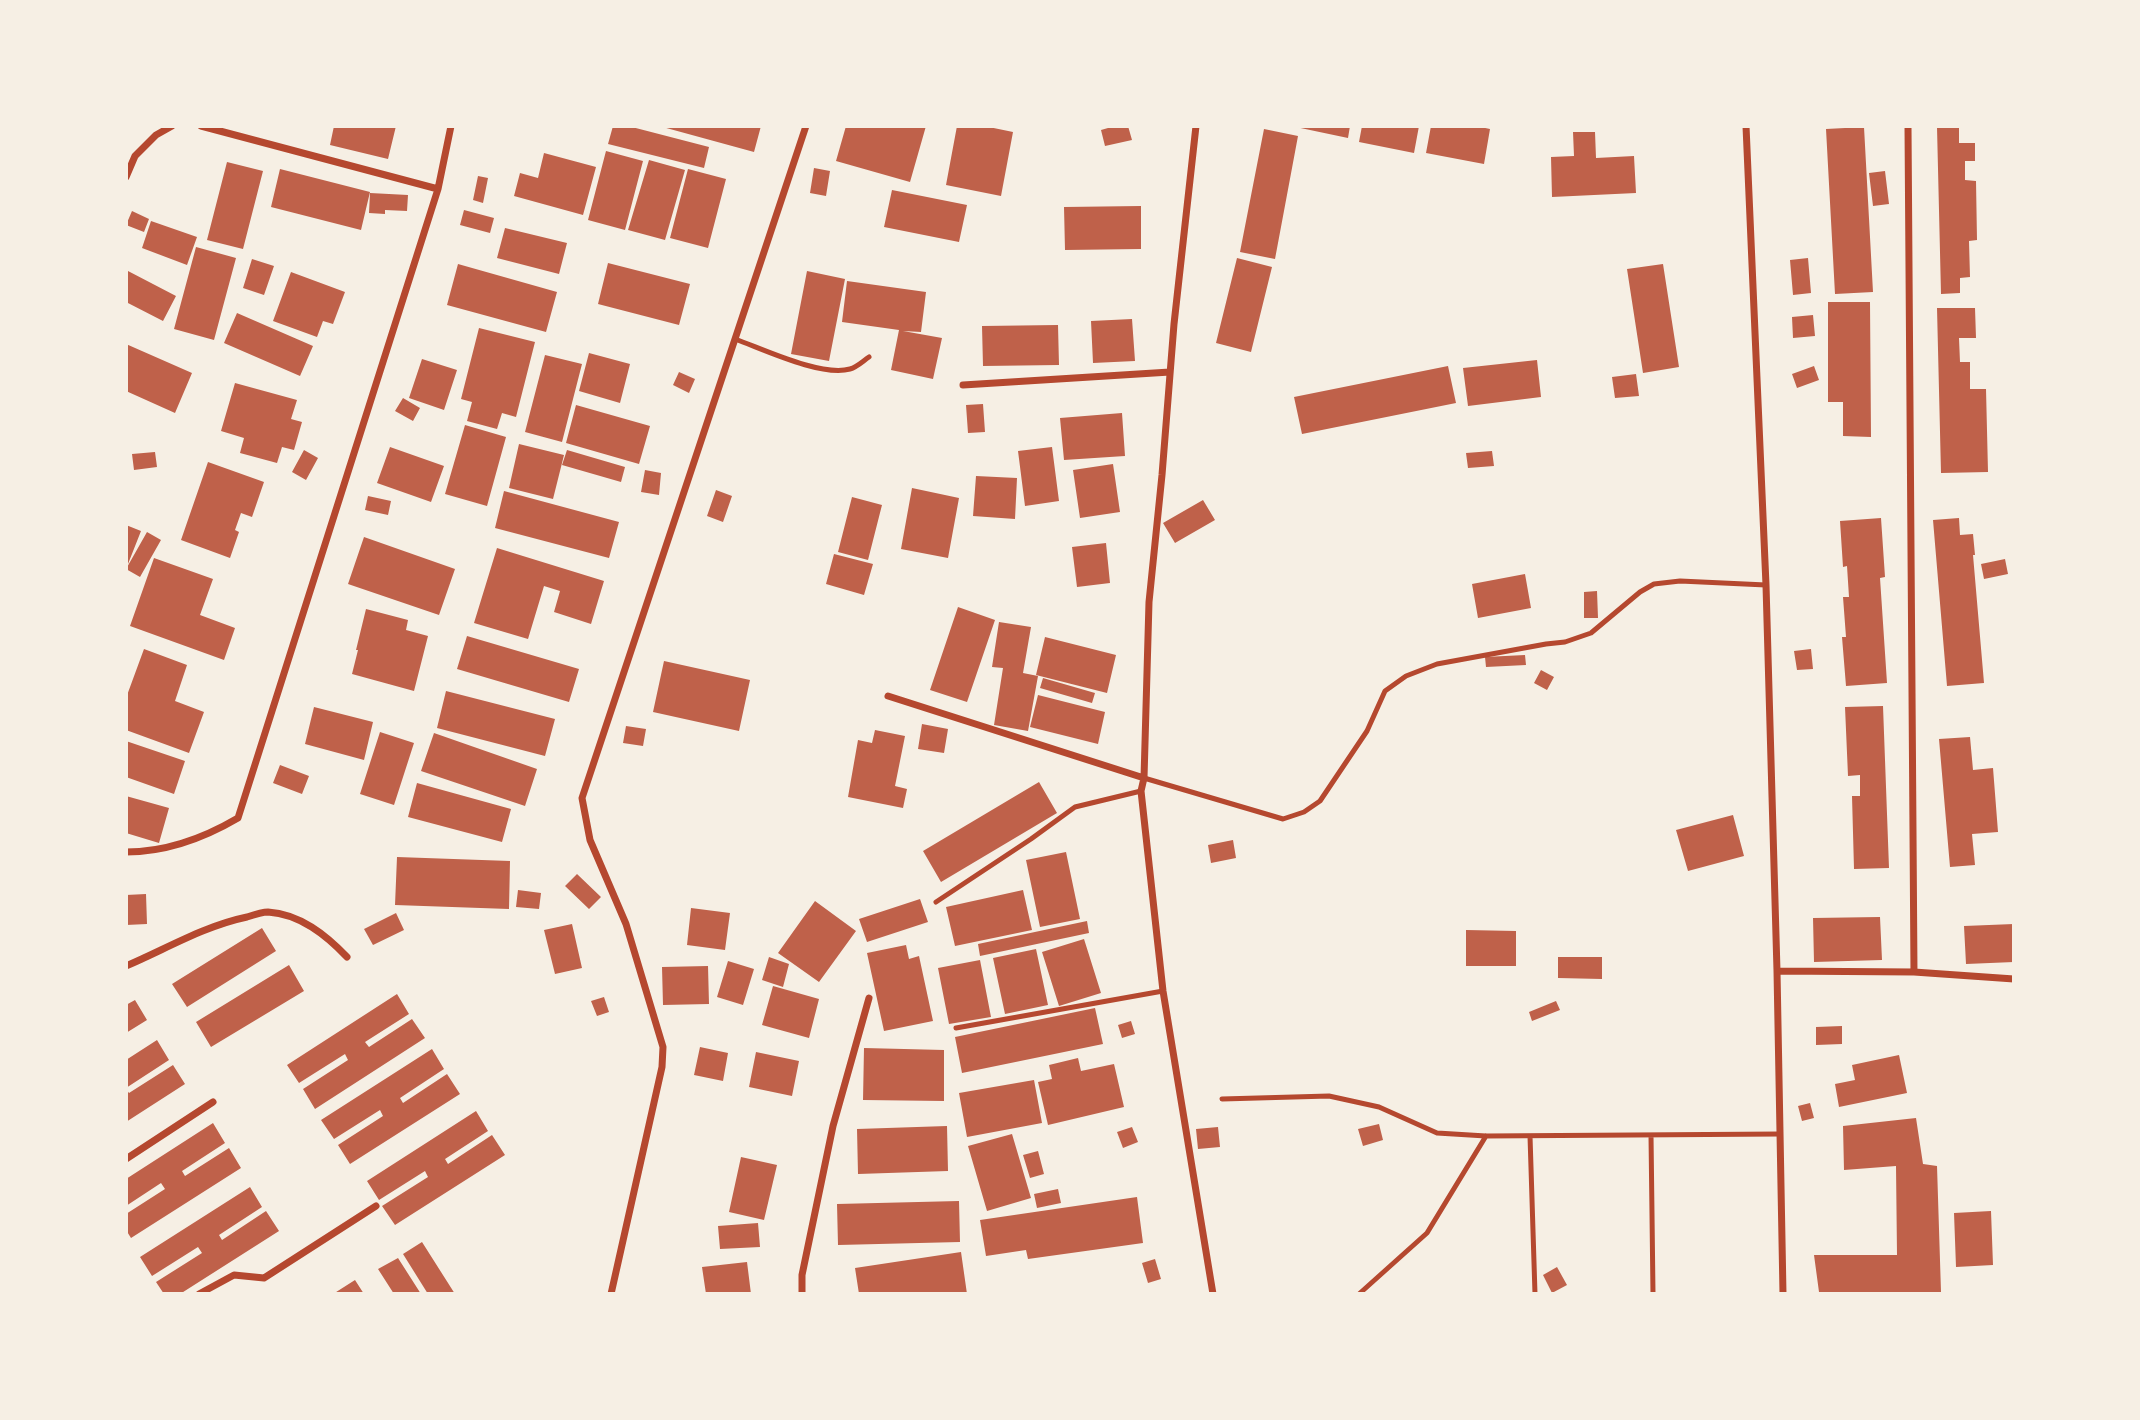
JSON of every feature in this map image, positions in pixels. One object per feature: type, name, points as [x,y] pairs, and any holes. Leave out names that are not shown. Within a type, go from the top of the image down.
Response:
[{"type":"street","points":[[126,177],[135,156],[156,135],[172,126]]},
{"type":"street","points":[[201,126],[438,189]]},
{"type":"street","points":[[126,852],[148,852],[179,844],[238,818],[438,189],[451,126]]},
{"type":"street","points":[[611,1294],[663,1067],[663,1047],[626,923],[590,840],[582,798],[806,126]]},
{"type":"street","points":[[1196,126],[1149,602],[1144,778],[1141,791],[1163,991],[1213,1294]]},
{"type":"street","points":[[1746,126],[1766,585],[1783,1294]]},
{"type":"street","points":[[1908,126],[1914,972]]},
{"type":"street","points":[[963,385],[1170,372]]},
{"type":"street","points":[[888,696],[1144,778]]},
{"type":"street","points":[[126,966],[182,939],[237,919],[267,912],[300,920],[329,938],[347,957]]},
{"type":"street","points":[[1777,971],[1914,972],[2014,979]]},
{"type":"street","points":[[802,1294],[802,1275],[833,1126],[869,998]]},
{"type":"street","points":[[126,1159],[213,1102]]},
{"type":"street","points":[[199,1294],[234,1275],[264,1278],[376,1206]]},
{"type":"lane","points":[[735,339],[794,361],[836,371],[853,368],[869,357]]},
{"type":"lane","points":[[1144,778],[1283,819],[1304,812],[1320,801],[1367,731],[1385,691],[1406,676],[1437,664],[1546,643],[1565,642],[1591,633],[1640,592],[1654,584],[1680,581],[1766,585]]},
{"type":"lane","points":[[936,902],[1075,807],[1141,791]]},
{"type":"lane","points":[[956,1028],[1163,991]]},
{"type":"lane","points":[[1222,1099],[1329,1096],[1379,1107],[1437,1133],[1486,1136],[1780,1134]]},
{"type":"lane","points":[[1651,1135],[1653,1294]]},
{"type":"lane","points":[[1359,1294],[1427,1233],[1486,1136]]},
{"type":"lane","points":[[1530,1136],[1535,1294]]},
{"type":"building","points":[[334,126],[396,126],[388,159],[330,145]]},
{"type":"building","points":[[613,126],[628,126],[709,147],[704,168],[608,144]]},
{"type":"building","points":[[659,126],[761,126],[754,152]]},
{"type":"building","points":[[846,126],[926,126],[910,182],[836,161]]},
{"type":"building","points":[[957,126],[984,126],[1013,132],[1001,196],[946,185]]},
{"type":"building","points":[[1128,126],[1132,140],[1105,146],[1101,130]]},
{"type":"building","points":[[1291,126],[1350,126],[1348,138]]},
{"type":"building","points":[[1362,126],[1419,126],[1414,153],[1359,142]]},
{"type":"building","points":[[1431,126],[1476,126],[1490,129],[1484,164],[1426,153]]},
{"type":"building","points":[[1864,127],[1873,292],[1835,294],[1826,129]]},
{"type":"building","points":[[1937,127],[1959,127],[1959,143],[1975,143],[1975,161],[1965,161],[1965,180],[1976,181],[1977,240],[1969,241],[1970,277],[1960,278],[1960,293],[1941,294]]},
{"type":"building","points":[[1264,129],[1298,136],[1275,259],[1240,252]]},
{"type":"building","points":[[1573,132],[1595,132],[1596,158],[1634,156],[1636,193],[1552,197],[1551,157],[1574,156]]},
{"type":"building","points":[[606,151],[643,161],[625,230],[588,220]]},
{"type":"building","points":[[544,153],[596,167],[583,215],[514,196],[520,173],[538,178]]},
{"type":"building","points":[[649,160],[685,170],[665,240],[628,230]]},
{"type":"building","points":[[227,162],[263,171],[243,249],[207,240]]},
{"type":"building","points":[[814,168],[830,171],[826,196],[810,193]]},
{"type":"building","points":[[280,169],[370,192],[361,230],[271,207]]},
{"type":"building","points":[[688,169],[726,179],[708,248],[670,238]]},
{"type":"building","points":[[1885,171],[1889,204],[1873,206],[1869,173]]},
{"type":"building","points":[[478,176],[488,178],[483,203],[473,200]]},
{"type":"building","points":[[892,190],[967,205],[959,242],[884,227]]},
{"type":"building","points":[[370,193],[408,195],[407,211],[385,210],[385,214],[369,213]]},
{"type":"building","points":[[1141,206],[1141,249],[1065,250],[1064,207]]},
{"type":"building","points":[[464,210],[494,218],[490,233],[460,225]]},
{"type":"building","points":[[132,211],[149,219],[144,232],[126,225]]},
{"type":"building","points":[[151,221],[197,237],[187,265],[142,248]]},
{"type":"building","points":[[505,228],[567,243],[559,274],[497,258]]},
{"type":"building","points":[[196,247],[236,258],[214,340],[174,329]]},
{"type":"building","points":[[1237,258],[1272,267],[1251,352],[1216,343]]},
{"type":"building","points":[[1808,258],[1811,293],[1793,295],[1790,260]]},
{"type":"building","points":[[252,259],[274,266],[264,295],[243,288]]},
{"type":"building","points":[[608,263],[690,284],[679,325],[598,304]]},
{"type":"building","points":[[458,264],[557,292],[546,332],[447,305]]},
{"type":"building","points":[[1663,264],[1679,367],[1643,373],[1627,269]]},
{"type":"building","points":[[128,271],[176,296],[163,321],[126,302]]},
{"type":"building","points":[[807,271],[845,279],[829,361],[791,354]]},
{"type":"building","points":[[291,272],[345,292],[333,324],[323,321],[317,337],[273,321]]},
{"type":"building","points":[[847,281],[926,292],[921,332],[903,331],[942,338],[933,379],[891,370],[899,330],[842,322]]},
{"type":"building","points":[[1828,302],[1870,302],[1871,437],[1843,436],[1843,402],[1828,402]]},
{"type":"building","points":[[1937,308],[1975,308],[1976,338],[1959,338],[1960,362],[1970,362],[1970,389],[1986,389],[1988,472],[1941,473]]},
{"type":"building","points":[[237,313],[313,346],[300,376],[224,343]]},
{"type":"building","points":[[1813,315],[1815,336],[1793,338],[1792,317]]},
{"type":"building","points":[[1132,319],[1135,361],[1093,363],[1091,321]]},
{"type":"building","points":[[1058,325],[1059,365],[983,366],[982,326]]},
{"type":"building","points":[[479,328],[535,342],[516,417],[502,413],[497,429],[467,421],[472,402],[461,399]]},
{"type":"building","points":[[126,344],[192,373],[175,413],[126,391]]},
{"type":"building","points":[[589,353],[630,364],[620,403],[579,391]]},
{"type":"building","points":[[545,355],[582,364],[562,442],[525,432]]},
{"type":"building","points":[[422,359],[457,370],[444,410],[409,398]]},
{"type":"building","points":[[1537,360],[1541,397],[1468,406],[1463,368]]},
{"type":"building","points":[[1448,366],[1456,403],[1302,434],[1294,397]]},
{"type":"building","points":[[1814,366],[1819,380],[1797,388],[1792,374]]},
{"type":"building","points":[[679,372],[695,379],[689,393],[673,385]]},
{"type":"building","points":[[1636,374],[1639,396],[1615,398],[1612,377]]},
{"type":"building","points":[[235,383],[297,400],[291,419],[302,422],[294,450],[282,447],[277,463],[240,453],[244,438],[221,431]]},
{"type":"building","points":[[403,398],[420,408],[413,421],[395,411]]},
{"type":"building","points":[[983,404],[985,432],[968,433],[966,405]]},
{"type":"building","points":[[576,405],[650,426],[639,464],[566,443]]},
{"type":"building","points":[[1122,413],[1125,456],[1064,460],[1060,418]]},
{"type":"building","points":[[465,425],[506,437],[487,506],[445,494]]},
{"type":"building","points":[[519,444],[564,455],[553,499],[509,488]]},
{"type":"building","points":[[390,447],[444,466],[431,502],[377,483]]},
{"type":"building","points":[[1052,447],[1059,501],[1025,506],[1018,451]]},
{"type":"building","points":[[304,450],[318,458],[306,480],[292,472]]},
{"type":"building","points":[[567,450],[625,467],[621,482],[562,465]]},
{"type":"building","points":[[1492,451],[1494,466],[1468,468],[1466,453]]},
{"type":"building","points":[[155,452],[157,467],[134,470],[132,454]]},
{"type":"building","points":[[208,462],[264,482],[252,517],[241,513],[235,530],[239,532],[230,558],[181,540]]},
{"type":"building","points":[[1113,464],[1120,512],[1080,518],[1073,470]]},
{"type":"building","points":[[645,470],[661,473],[659,495],[641,492]]},
{"type":"building","points":[[976,476],[1017,478],[1015,519],[973,516]]},
{"type":"building","points":[[912,488],[959,498],[948,558],[901,549]]},
{"type":"building","points":[[716,490],[732,496],[723,522],[707,516]]},
{"type":"building","points":[[504,491],[619,522],[609,558],[495,528]]},
{"type":"building","points":[[368,496],[391,501],[388,515],[365,510]]},
{"type":"building","points":[[852,497],[882,505],[868,560],[838,552]]},
{"type":"building","points":[[1203,500],[1215,520],[1175,543],[1163,523]]},
{"type":"building","points":[[1881,518],[1885,577],[1880,578],[1887,683],[1846,686],[1842,637],[1846,637],[1843,597],[1849,597],[1847,566],[1843,567],[1840,521]]},
{"type":"building","points":[[1959,518],[1960,535],[1973,534],[1984,683],[1947,686],[1933,520]]},
{"type":"building","points":[[126,525],[141,531],[128,564],[126,563]]},
{"type":"building","points":[[147,532],[161,540],[140,577],[126,569]]},
{"type":"building","points":[[364,537],[455,569],[439,615],[348,584]]},
{"type":"building","points":[[1106,543],[1110,583],[1077,587],[1072,547]]},
{"type":"building","points":[[497,548],[604,581],[591,624],[554,612],[560,591],[544,586],[528,639],[474,623]]},
{"type":"building","points":[[834,554],[873,564],[864,595],[826,584]]},
{"type":"building","points":[[154,558],[213,579],[200,615],[235,628],[224,660],[130,626]]},
{"type":"building","points":[[2005,559],[2008,574],[1984,579],[1981,564]]},
{"type":"building","points":[[1525,574],[1531,608],[1478,618],[1472,584]]},
{"type":"building","points":[[1597,591],[1598,618],[1584,618],[1584,592]]},
{"type":"building","points":[[958,607],[995,620],[967,702],[930,690]]},
{"type":"building","points":[[366,609],[408,620],[406,630],[428,636],[414,691],[352,674]]},
{"type":"building","points":[[999,622],[1031,627],[1023,673],[1038,676],[1028,731],[994,725],[1003,668],[992,667]]},
{"type":"building","points":[[467,636],[579,669],[569,702],[457,669]]},
{"type":"building","points":[[1045,637],[1116,655],[1107,693],[1036,675]]},
{"type":"building","points":[[144,649],[187,665],[175,701],[204,712],[189,753],[126,730],[126,698]]},
{"type":"building","points":[[1811,649],[1813,669],[1797,670],[1794,651]]},
{"type":"building","points":[[1525,655],[1526,665],[1486,667],[1485,657]]},
{"type":"building","points":[[664,661],[750,680],[739,731],[653,712]]},
{"type":"building","points":[[1541,670],[1554,677],[1547,690],[1534,683]]},
{"type":"building","points":[[1043,678],[1095,693],[1092,703],[1040,688]]},
{"type":"building","points":[[446,691],[555,719],[545,756],[437,728]]},
{"type":"building","points":[[1038,695],[1105,712],[1098,744],[1030,727]]},
{"type":"building","points":[[1883,706],[1889,868],[1854,869],[1852,796],[1860,796],[1860,775],[1848,776],[1845,707]]},
{"type":"building","points":[[314,707],[373,722],[364,760],[305,744]]},
{"type":"building","points":[[922,724],[948,729],[944,753],[918,749]]},
{"type":"building","points":[[626,726],[646,729],[643,746],[623,743]]},
{"type":"building","points":[[875,730],[905,736],[895,786],[907,789],[903,808],[848,797],[858,740],[872,743]]},
{"type":"building","points":[[380,732],[414,743],[394,805],[360,794]]},
{"type":"building","points":[[434,733],[537,769],[525,806],[421,771]]},
{"type":"building","points":[[1970,737],[1973,770],[1993,768],[1998,832],[1972,834],[1975,865],[1950,867],[1939,739]]},
{"type":"building","points":[[126,741],[185,761],[174,794],[126,777]]},
{"type":"building","points":[[280,765],[309,776],[302,794],[273,783]]},
{"type":"building","points":[[1039,782],[1057,813],[941,882],[923,851]]},
{"type":"building","points":[[417,783],[511,809],[502,842],[408,817]]},
{"type":"building","points":[[126,796],[169,808],[159,843],[126,833]]},
{"type":"building","points":[[1733,815],[1744,856],[1688,871],[1676,830]]},
{"type":"building","points":[[1233,840],[1236,858],[1211,863],[1208,845]]},
{"type":"building","points":[[1066,852],[1080,919],[1040,927],[1026,860]]},
{"type":"building","points":[[397,857],[510,861],[509,909],[395,905]]},
{"type":"building","points":[[577,874],[601,897],[589,909],[565,886]]},
{"type":"building","points":[[518,890],[541,893],[539,909],[516,907]]},
{"type":"building","points":[[1023,890],[1032,930],[955,946],[946,907]]},
{"type":"building","points":[[146,894],[147,924],[126,925],[126,895]]},
{"type":"building","points":[[920,899],[928,922],[867,942],[859,919]]},
{"type":"building","points":[[815,901],[856,931],[819,982],[778,953]]},
{"type":"building","points":[[691,908],[730,913],[725,950],[687,945]]},
{"type":"building","points":[[396,913],[404,930],[373,945],[364,929]]},
{"type":"building","points":[[1880,917],[1882,960],[1814,962],[1813,918]]},
{"type":"building","points":[[1087,921],[1089,933],[980,956],[978,944]]},
{"type":"building","points":[[572,924],[582,968],[555,974],[544,930]]},
{"type":"building","points":[[2014,924],[2014,962],[1966,964],[1964,926]]},
{"type":"building","points":[[262,928],[276,951],[187,1007],[172,984]]},
{"type":"building","points":[[1466,930],[1516,931],[1516,966],[1466,966]]},
{"type":"building","points":[[1084,939],[1101,993],[1059,1006],[1042,952]]},
{"type":"building","points":[[906,945],[909,959],[919,956],[933,1021],[884,1031],[867,953]]},
{"type":"building","points":[[1036,949],[1048,1005],[1005,1014],[993,958]]},
{"type":"building","points":[[769,957],[789,964],[783,987],[762,980]]},
{"type":"building","points":[[1558,957],[1602,957],[1602,979],[1558,978]]},
{"type":"building","points":[[980,960],[991,1017],[949,1024],[938,968]]},
{"type":"building","points":[[728,961],[754,969],[743,1005],[717,997]]},
{"type":"building","points":[[289,965],[304,991],[211,1047],[196,1022]]},
{"type":"building","points":[[708,966],[709,1004],[663,1005],[662,967]]},
{"type":"building","points":[[773,986],[819,999],[809,1038],[762,1025]]},
{"type":"building","points":[[397,994],[409,1014],[365,1042],[369,1047],[412,1019],[425,1038],[315,1109],[303,1089],[348,1060],[345,1054],[299,1083],[287,1065]]},
{"type":"building","points":[[604,997],[609,1012],[597,1016],[591,1001]]},
{"type":"building","points":[[135,1000],[147,1020],[126,1033],[126,1005]]},
{"type":"building","points":[[1556,1001],[1560,1010],[1532,1021],[1529,1012]]},
{"type":"building","points":[[1095,1008],[1103,1044],[962,1073],[955,1037]]},
{"type":"building","points":[[1131,1021],[1135,1034],[1122,1038],[1118,1025]]},
{"type":"building","points":[[1842,1026],[1842,1044],[1816,1045],[1816,1027]]},
{"type":"building","points":[[157,1040],[169,1060],[126,1088],[126,1060]]},
{"type":"building","points":[[700,1047],[728,1053],[723,1081],[694,1075]]},
{"type":"building","points":[[864,1048],[944,1050],[944,1101],[863,1100]]},
{"type":"building","points":[[432,1049],[444,1069],[400,1098],[403,1103],[447,1074],[460,1094],[350,1164],[338,1145],[383,1116],[380,1110],[334,1139],[321,1120]]},
{"type":"building","points":[[756,1052],[799,1061],[792,1096],[749,1087]]},
{"type":"building","points":[[1899,1055],[1907,1093],[1839,1107],[1835,1084],[1855,1080],[1852,1065]]},
{"type":"building","points":[[1078,1058],[1081,1071],[1114,1064],[1124,1107],[1048,1125],[1038,1082],[1052,1079],[1049,1065]]},
{"type":"building","points":[[173,1065],[185,1084],[126,1122],[126,1089],[129,1093]]},
{"type":"building","points":[[1034,1080],[1042,1123],[967,1137],[959,1093]]},
{"type":"building","points":[[1810,1103],[1814,1118],[1802,1121],[1798,1106]]},
{"type":"building","points":[[476,1111],[488,1131],[445,1159],[448,1164],[492,1135],[505,1155],[395,1225],[382,1206],[428,1177],[425,1171],[379,1200],[367,1181]]},
{"type":"building","points":[[1916,1118],[1923,1164],[1937,1166],[1941,1292],[1819,1292],[1814,1255],[1897,1255],[1896,1166],[1844,1170],[1843,1126]]},
{"type":"building","points":[[213,1123],[225,1143],[182,1171],[185,1176],[229,1148],[241,1168],[131,1238],[126,1230],[126,1214],[165,1189],[161,1183],[126,1206],[126,1179]]},
{"type":"building","points":[[1379,1124],[1383,1140],[1363,1146],[1358,1129]]},
{"type":"building","points":[[947,1126],[948,1171],[858,1174],[857,1129]]},
{"type":"building","points":[[1132,1127],[1138,1142],[1123,1148],[1117,1132]]},
{"type":"building","points":[[1218,1127],[1220,1147],[1198,1149],[1196,1129]]},
{"type":"building","points":[[1012,1134],[1031,1198],[987,1211],[968,1146]]},
{"type":"building","points":[[1038,1151],[1044,1174],[1030,1178],[1023,1155]]},
{"type":"building","points":[[741,1157],[777,1165],[764,1220],[729,1212]]},
{"type":"building","points":[[250,1187],[262,1207],[219,1235],[222,1240],[266,1211],[279,1231],[180,1294],[164,1294],[156,1282],[202,1253],[198,1247],[152,1276],[140,1257]]},
{"type":"building","points":[[1058,1189],[1061,1203],[1037,1208],[1034,1194]]},
{"type":"building","points":[[1137,1197],[1143,1243],[1028,1259],[1026,1250],[986,1256],[980,1220]]},
{"type":"building","points":[[959,1201],[960,1242],[838,1245],[837,1204]]},
{"type":"building","points":[[1991,1211],[1993,1265],[1956,1267],[1954,1213]]},
{"type":"building","points":[[758,1223],[760,1247],[720,1249],[718,1226]]},
{"type":"building","points":[[422,1242],[455,1294],[428,1294],[403,1254]]},
{"type":"building","points":[[961,1252],[967,1294],[859,1294],[855,1268]]},
{"type":"building","points":[[398,1258],[421,1294],[394,1294],[378,1269]]},
{"type":"building","points":[[1155,1259],[1161,1279],[1148,1283],[1142,1263]]},
{"type":"building","points":[[747,1262],[751,1294],[706,1294],[702,1267]]},
{"type":"building","points":[[1557,1267],[1567,1285],[1552,1293],[1543,1275]]},
{"type":"building","points":[[355,1280],[364,1294],[333,1294]]}]
